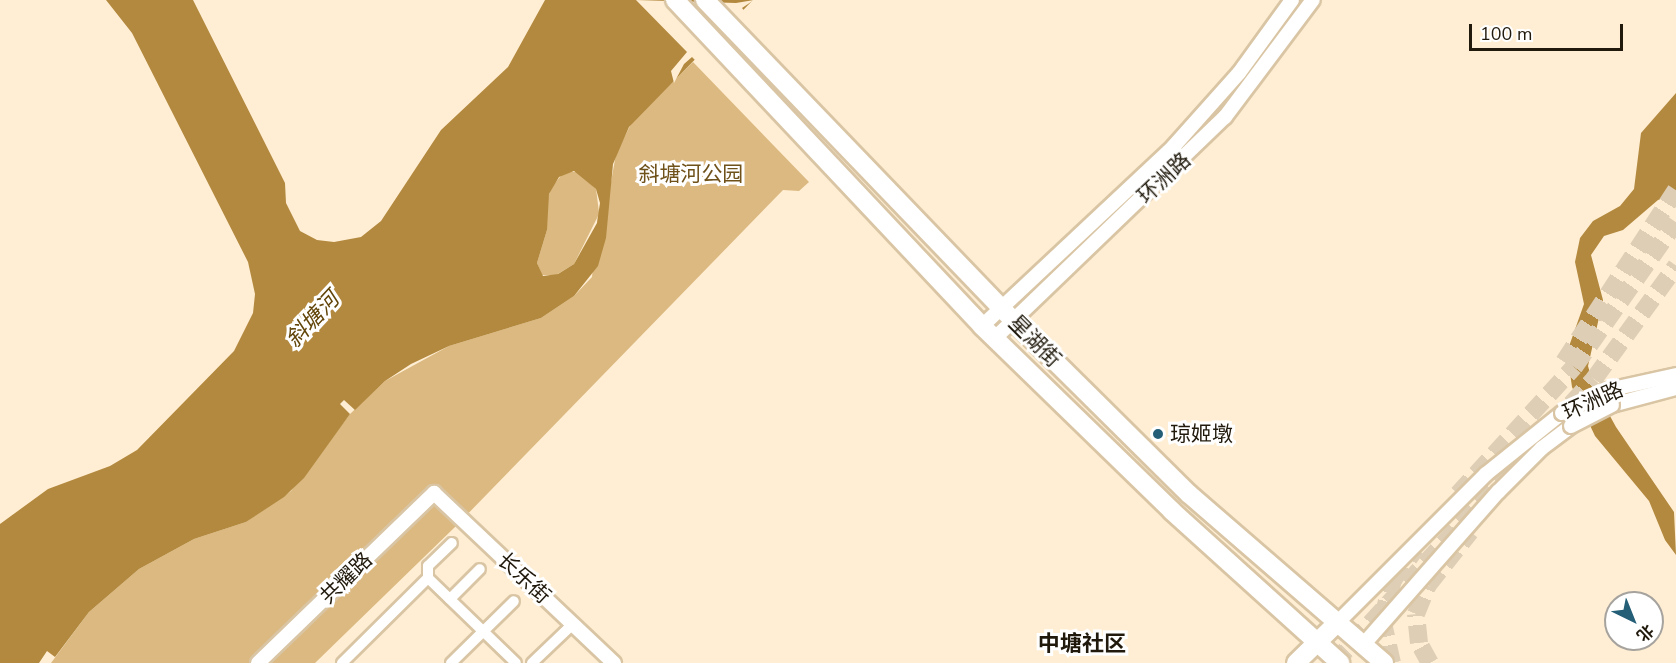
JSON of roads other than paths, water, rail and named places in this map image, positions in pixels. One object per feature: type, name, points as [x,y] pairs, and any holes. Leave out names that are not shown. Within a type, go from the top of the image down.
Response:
[{"type":"main road","name":"星湖街","points":[[675,0],[989,332],[1172,511],[1340,663]]},
{"type":"main road","name":"星湖街","points":[[705,0],[1007,314],[1189,494],[1384,663]]},
{"type":"main road","points":[[1296,663],[1338,622]]},
{"type":"main road","points":[[1346,663],[1363,645]]},
{"type":"street","name":"环洲路","points":[[989,332],[1173,147],[1239,73],[1292,0]]},
{"type":"street","name":"环洲路","points":[[1007,314],[1225,117],[1313,0]]},
{"type":"street","name":"环洲路","points":[[1338,622],[1486,474],[1562,412],[1608,390],[1676,375]]},
{"type":"street","name":"环洲路","points":[[1363,645],[1498,492],[1542,448],[1571,426],[1612,405],[1676,388]]},
{"type":"street","name":"长乐街","points":[[434,493],[614,663]]},
{"type":"street","name":"共耀路","points":[[258,663],[434,493]]},
{"type":"street","points":[[342,663],[428,578],[428,566],[452,543]]},
{"type":"street","points":[[450,598],[480,569]]},
{"type":"street","points":[[428,578],[516,663]]},
{"type":"street","points":[[451,663],[514,601]]},
{"type":"street","points":[[532,663],[573,624]]},
{"type":"water","name":"斜塘河","points":[[106,0],[193,0],[285,183],[286,203],[300,231],[317,240],[334,242],[361,237],[381,221],[441,130],[508,67],[545,0],[753,0],[629,127],[613,164],[606,238],[598,266],[574,296],[541,318],[449,346],[411,364],[385,381],[355,410],[344,400],[340,404],[350,414],[304,478],[284,497],[246,522],[194,539],[139,569],[89,612],[55,657],[47,651],[39,663],[0,663],[0,524],[48,489],[110,466],[137,450],[234,351],[253,313],[255,294],[248,262],[132,33]],"holes":[[[574,171],[596,189],[600,203],[597,223],[574,264],[558,274],[543,276],[537,263],[547,230],[549,194],[559,177]]]},
{"type":"water","points":[[1676,93],[1676,193],[1658,200],[1623,230],[1604,236],[1591,255],[1603,300],[1588,366],[1594,387],[1616,427],[1674,512],[1676,555],[1665,540],[1649,501],[1595,436],[1572,387],[1567,352],[1584,304],[1575,262],[1580,238],[1593,221],[1620,206],[1634,189],[1641,133]]},
{"type":"tunnel","points":[[1564,362],[1676,190]]},
{"type":"tunnel","points":[[1458,494],[1574,367],[1676,222]]},
{"type":"tunnel","points":[[1334,663],[1594,379],[1676,266]]},
{"type":"tunnel","points":[[1430,663],[1419,643],[1416,614],[1428,585],[1470,532]]},
{"type":"tunnel","points":[[1392,663],[1382,619],[1393,580],[1416,548]]},
{"type":"place","name":"琼姬墩","points":[[1158,434]]},
{"type":"district","name":"中塘社区","points":[[1082,645]]},
{"type":"park label","name":"斜塘河公园","points":[[691,174]]}]
